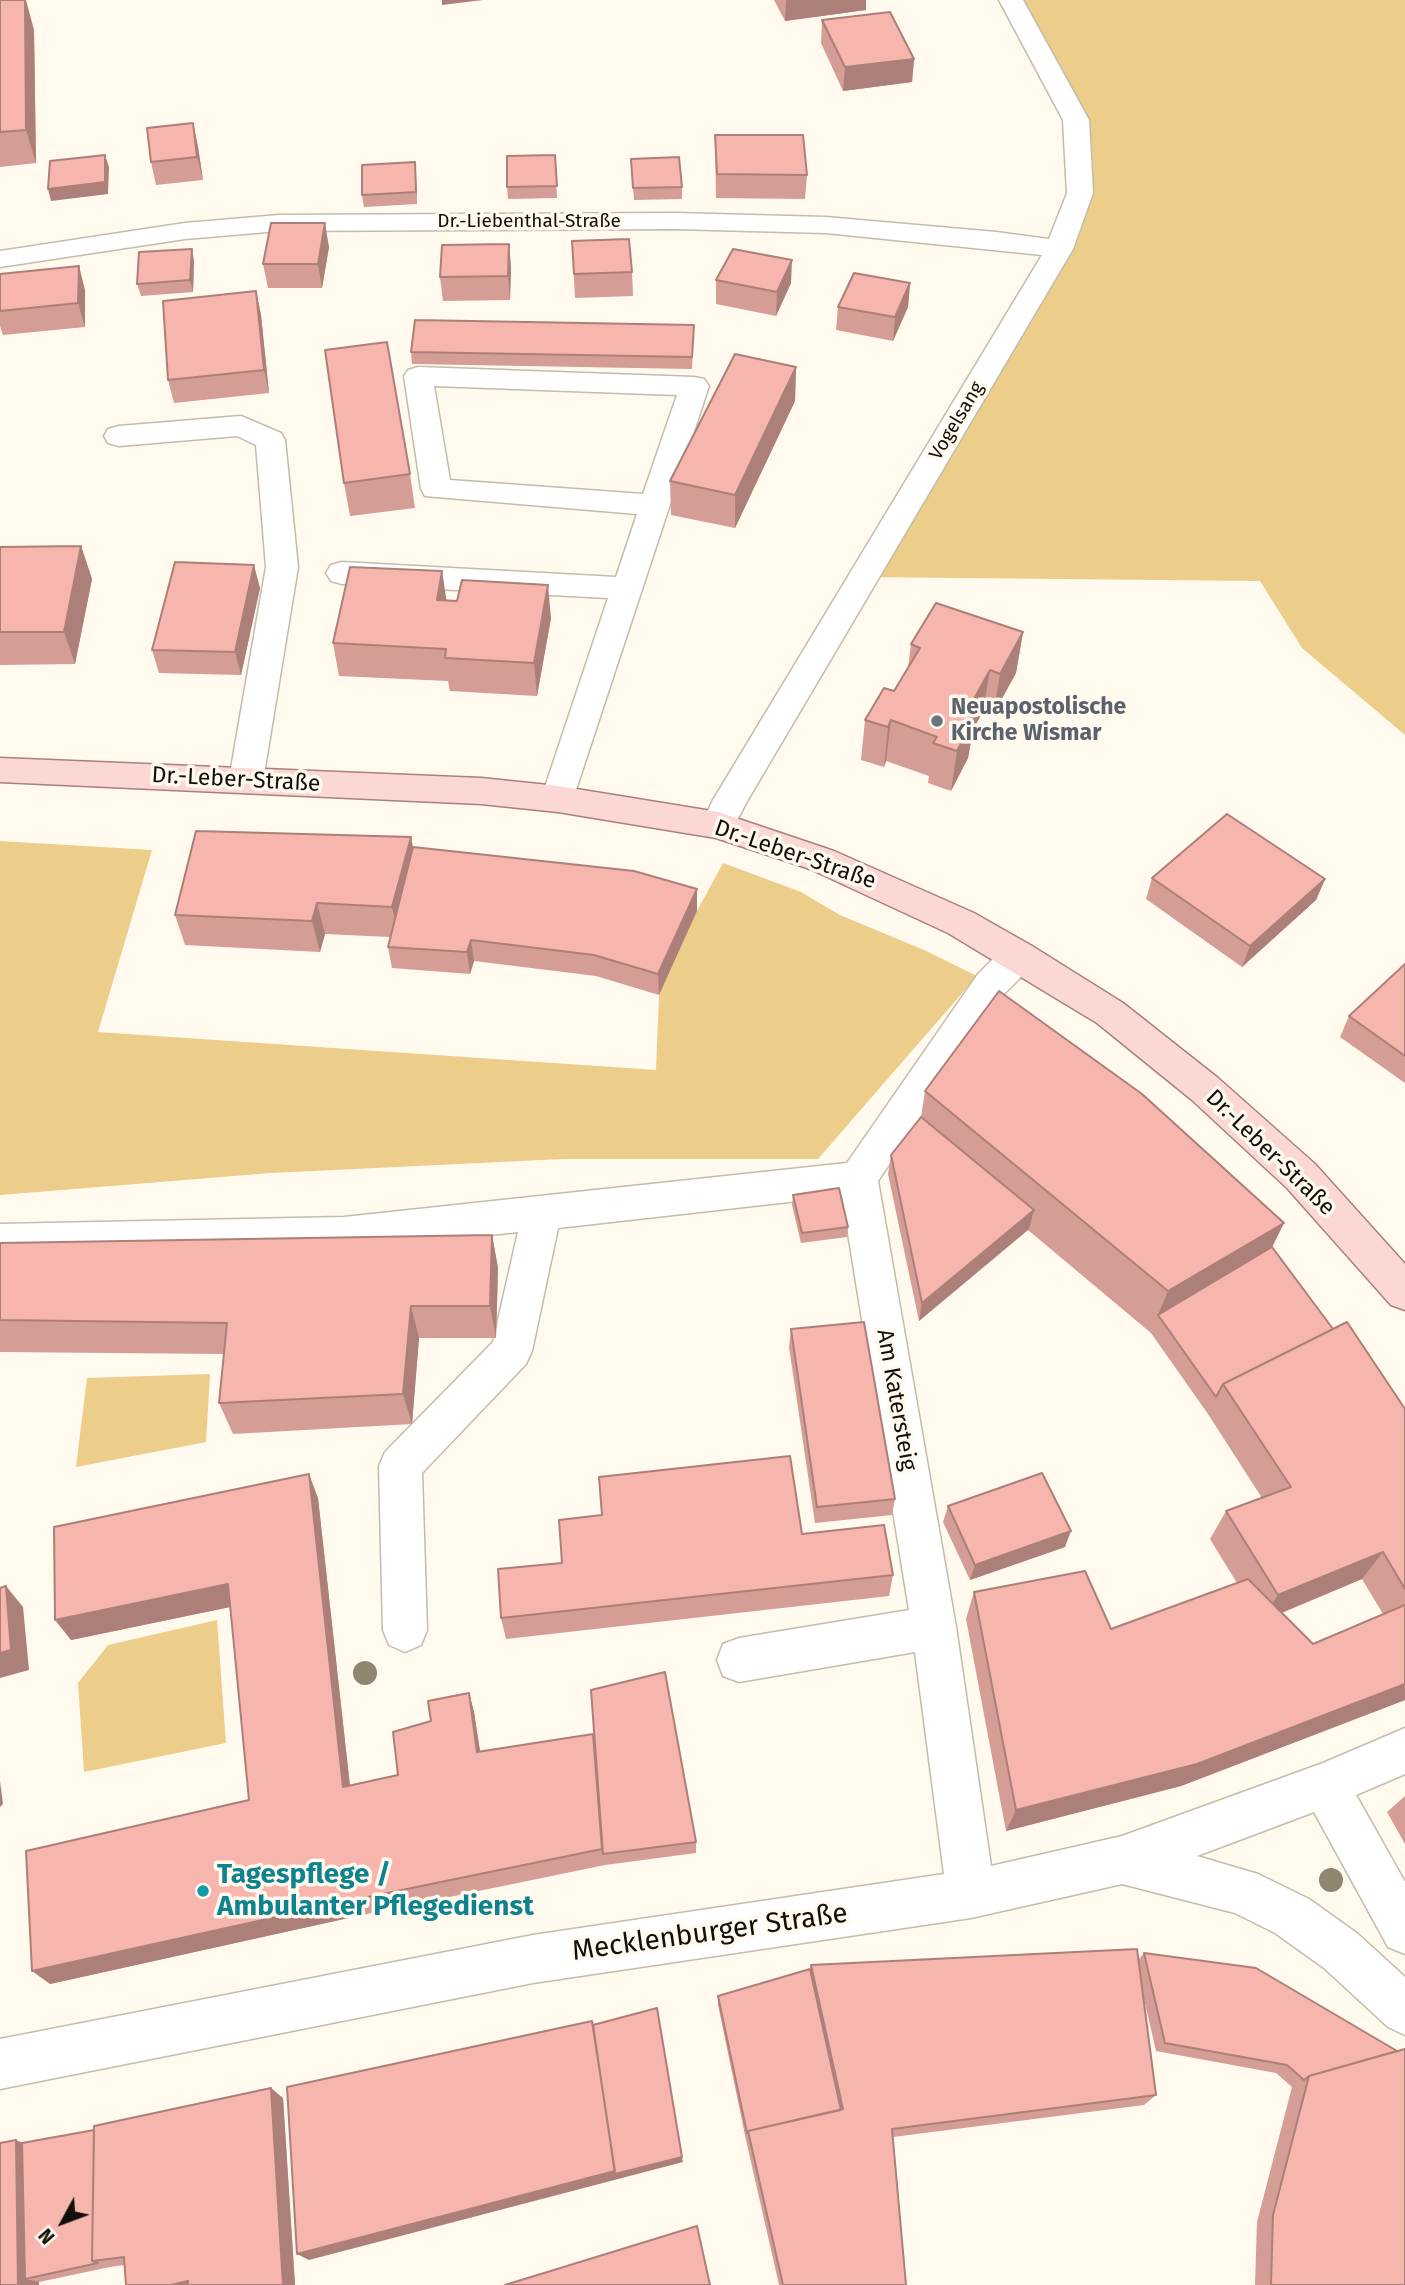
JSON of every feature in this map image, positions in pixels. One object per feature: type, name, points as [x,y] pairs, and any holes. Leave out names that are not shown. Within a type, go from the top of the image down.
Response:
[{"type":"main road","name":"Dr.-Leber-Straße","points":[[0,770],[481,791],[558,799],[718,825],[822,860],[886,887],[1019,956],[1110,1013],[1205,1089],[1301,1175],[1405,1292]]},
{"type":"street","name":"Vogelsang","points":[[718,825],[744,776],[1059,249],[1080,193],[1076,120],[1011,0]]},
{"type":"street","name":"Dr.-Liebenthal-Straße","points":[[0,259],[185,230],[279,223],[675,221],[826,225],[996,240],[1059,249]]},
{"type":"street","points":[[558,799],[694,386],[418,376],[436,489],[653,505]]},
{"type":"street","points":[[119,436],[241,426],[270,440],[282,568],[246,780]]},
{"type":"street","points":[[342,573],[626,588]]},
{"type":"street","points":[[0,1241],[344,1234],[858,1178],[991,984],[1019,956]]},
{"type":"street","name":"Am Katersteig","points":[[858,1178],[934,1627],[971,1894]]},
{"type":"street","points":[[405,1630],[400,1466],[511,1351],[542,1212]]},
{"type":"street","points":[[739,1660],[934,1627]]},
{"type":"street","name":"Mecklenburger Straße","points":[[0,2064],[533,1959],[971,1894],[1122,1860],[1325,1785],[1405,1751]]},
{"type":"street","points":[[1325,1785],[1405,1930]]},
{"type":"street","points":[[1122,1860],[1241,1891],[1292,1916],[1341,1951],[1405,2010]]},
{"type":"shaded area","points":[[1011,0],[1405,0],[1405,735],[1302,648],[1260,581],[863,577],[1080,193],[1076,120]]},
{"type":"shaded area","points":[[0,841],[152,850],[98,1032],[656,1070],[659,995],[697,911],[723,863],[801,892],[840,915],[924,950],[977,976],[818,1159],[562,1159],[271,1173],[0,1195]]},
{"type":"shaded area","points":[[210,1374],[206,1442],[76,1467],[87,1378]]},
{"type":"shaded area","points":[[217,1620],[226,1743],[84,1772],[78,1683],[108,1645]]},
{"type":"building","points":[[0,0],[25,0],[26,130],[0,132]]},
{"type":"building","points":[[890,12],[914,59],[845,67],[822,20]]},
{"type":"building","points":[[193,123],[197,157],[151,162],[147,128]]},
{"type":"building","points":[[715,135],[803,135],[807,175],[717,174]]},
{"type":"building","points":[[105,155],[105,182],[48,189],[50,161]]},
{"type":"building","points":[[555,155],[557,186],[507,187],[507,156]]},
{"type":"building","points":[[679,157],[682,187],[633,188],[631,159]]},
{"type":"building","points":[[415,162],[416,192],[362,195],[362,165]]},
{"type":"building","points":[[271,223],[325,223],[318,264],[263,264]]},
{"type":"building","points":[[629,239],[632,272],[574,274],[572,241]]},
{"type":"building","points":[[509,244],[508,276],[440,277],[442,245]]},
{"type":"building","points":[[192,249],[190,280],[137,284],[139,252]]},
{"type":"building","points":[[733,249],[792,260],[777,292],[716,280]]},
{"type":"building","points":[[79,266],[78,303],[0,311],[0,274]]},
{"type":"building","points":[[854,273],[910,283],[895,317],[838,307]]},
{"type":"building","points":[[256,291],[264,370],[168,380],[163,301]]},
{"type":"building","points":[[415,320],[694,325],[692,357],[411,352]]},
{"type":"building","points":[[387,342],[410,474],[344,483],[325,350]]},
{"type":"building","points":[[735,354],[796,367],[735,495],[670,481]]},
{"type":"building","points":[[81,546],[64,632],[0,632],[0,547]]},
{"type":"building","points":[[175,562],[254,565],[235,652],[152,650]]},
{"type":"building","points":[[350,567],[442,571],[437,600],[457,601],[462,580],[548,585],[534,663],[445,658],[446,649],[333,643]]},
{"type":"building","points":[[936,603],[1023,632],[1000,674],[990,670],[965,715],[975,718],[957,751],[933,743],[937,737],[891,720],[888,727],[865,720],[884,688],[894,691],[920,648],[911,644]]},
{"type":"building","points":[[1227,814],[1325,879],[1250,946],[1152,878]]},
{"type":"building","points":[[196,831],[411,837],[392,907],[317,903],[312,921],[175,915]]},
{"type":"building","points":[[413,847],[634,871],[697,889],[658,974],[594,955],[471,940],[467,952],[388,947]]},
{"type":"building","points":[[1405,964],[1405,1056],[1349,1016]]},
{"type":"building","points":[[999,991],[1142,1094],[1284,1223],[1168,1291],[925,1091]]},
{"type":"building","points":[[921,1117],[1034,1210],[922,1303],[891,1155]]},
{"type":"building","points":[[839,1188],[848,1227],[802,1233],[793,1195]]},
{"type":"building","points":[[492,1235],[490,1306],[411,1306],[403,1394],[219,1403],[227,1323],[0,1320],[0,1243]]},
{"type":"building","points":[[1272,1247],[1333,1329],[1223,1384],[1216,1397],[1158,1315]]},
{"type":"building","points":[[864,1322],[895,1499],[817,1507],[791,1329]]},
{"type":"building","points":[[1347,1322],[1405,1409],[1405,1589],[1383,1552],[1278,1595],[1226,1511],[1291,1487],[1223,1384]]},
{"type":"building","points":[[790,1456],[802,1534],[884,1525],[893,1575],[501,1618],[498,1569],[562,1563],[559,1520],[602,1515],[599,1477]]},
{"type":"building","points":[[1042,1473],[1071,1531],[975,1565],[948,1506]]},
{"type":"building","points":[[309,1474],[343,1787],[398,1775],[393,1732],[431,1721],[428,1701],[469,1693],[477,1752],[593,1734],[602,1849],[353,1900],[32,1971],[26,1851],[249,1800],[228,1584],[55,1620],[54,1527]]},
{"type":"building","points":[[1085,1571],[1111,1629],[1248,1579],[1313,1644],[1405,1605],[1405,1684],[1197,1764],[1016,1810],[974,1592]]},
{"type":"building","points":[[6,1586],[11,1650],[0,1653],[0,1588]]},
{"type":"building","points":[[665,1672],[696,1842],[603,1854],[591,1690]]},
{"type":"building","points":[[1137,1949],[1156,2095],[892,2129],[906,2285],[783,2285],[748,2131],[843,2109],[811,1965]]},
{"type":"building","points":[[1144,1953],[1256,1968],[1397,2051],[1309,2076],[1304,2080],[1287,2065],[1165,2043]]},
{"type":"building","points":[[810,1969],[841,2110],[747,2133],[718,1996]]},
{"type":"building","points":[[657,2008],[682,2157],[615,2174],[593,2025]]},
{"type":"building","points":[[592,2021],[615,2171],[297,2254],[287,2087]]},
{"type":"building","points":[[1405,2049],[1405,2285],[1271,2285],[1273,2215],[1309,2076]]},
{"type":"building","points":[[271,2088],[283,2285],[188,2285],[188,2281],[171,2285],[126,2285],[124,2257],[92,2261],[94,2126]]},
{"type":"building","points":[[94,2130],[92,2261],[98,2263],[25,2279],[22,2143]]},
{"type":"building","points":[[16,2140],[18,2285],[0,2285],[0,2143]]},
{"type":"building","points":[[697,2226],[710,2285],[505,2285]]},
{"type":"place","name":"Neuapostolische Kirche Wismar","points":[[937,721]]},
{"type":"place","name":"Tagespflege / Ambulanter Pflegedienst","points":[[203,1891]]}]
